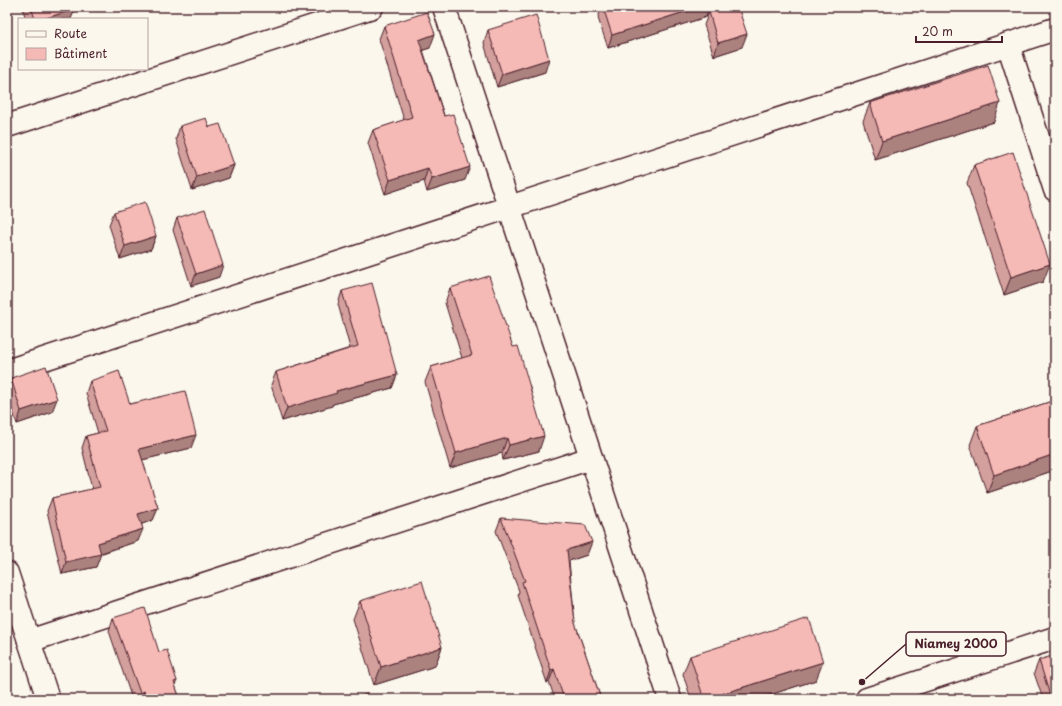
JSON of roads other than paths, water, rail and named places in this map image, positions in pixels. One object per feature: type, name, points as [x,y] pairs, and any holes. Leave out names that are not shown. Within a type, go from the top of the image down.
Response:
[{"type":"street","points":[[7,126],[372,7]]},
{"type":"street","points":[[444,7],[670,699]]},
{"type":"street","points":[[7,370],[1055,29]]},
{"type":"street","points":[[1008,44],[1055,190]]},
{"type":"street","points":[[29,641],[591,458]]},
{"type":"street","points":[[7,573],[48,699]]},
{"type":"street","points":[[867,699],[1055,638]]},
{"type":"place","name":"Niamey 2000","points":[[862,682]]}]
